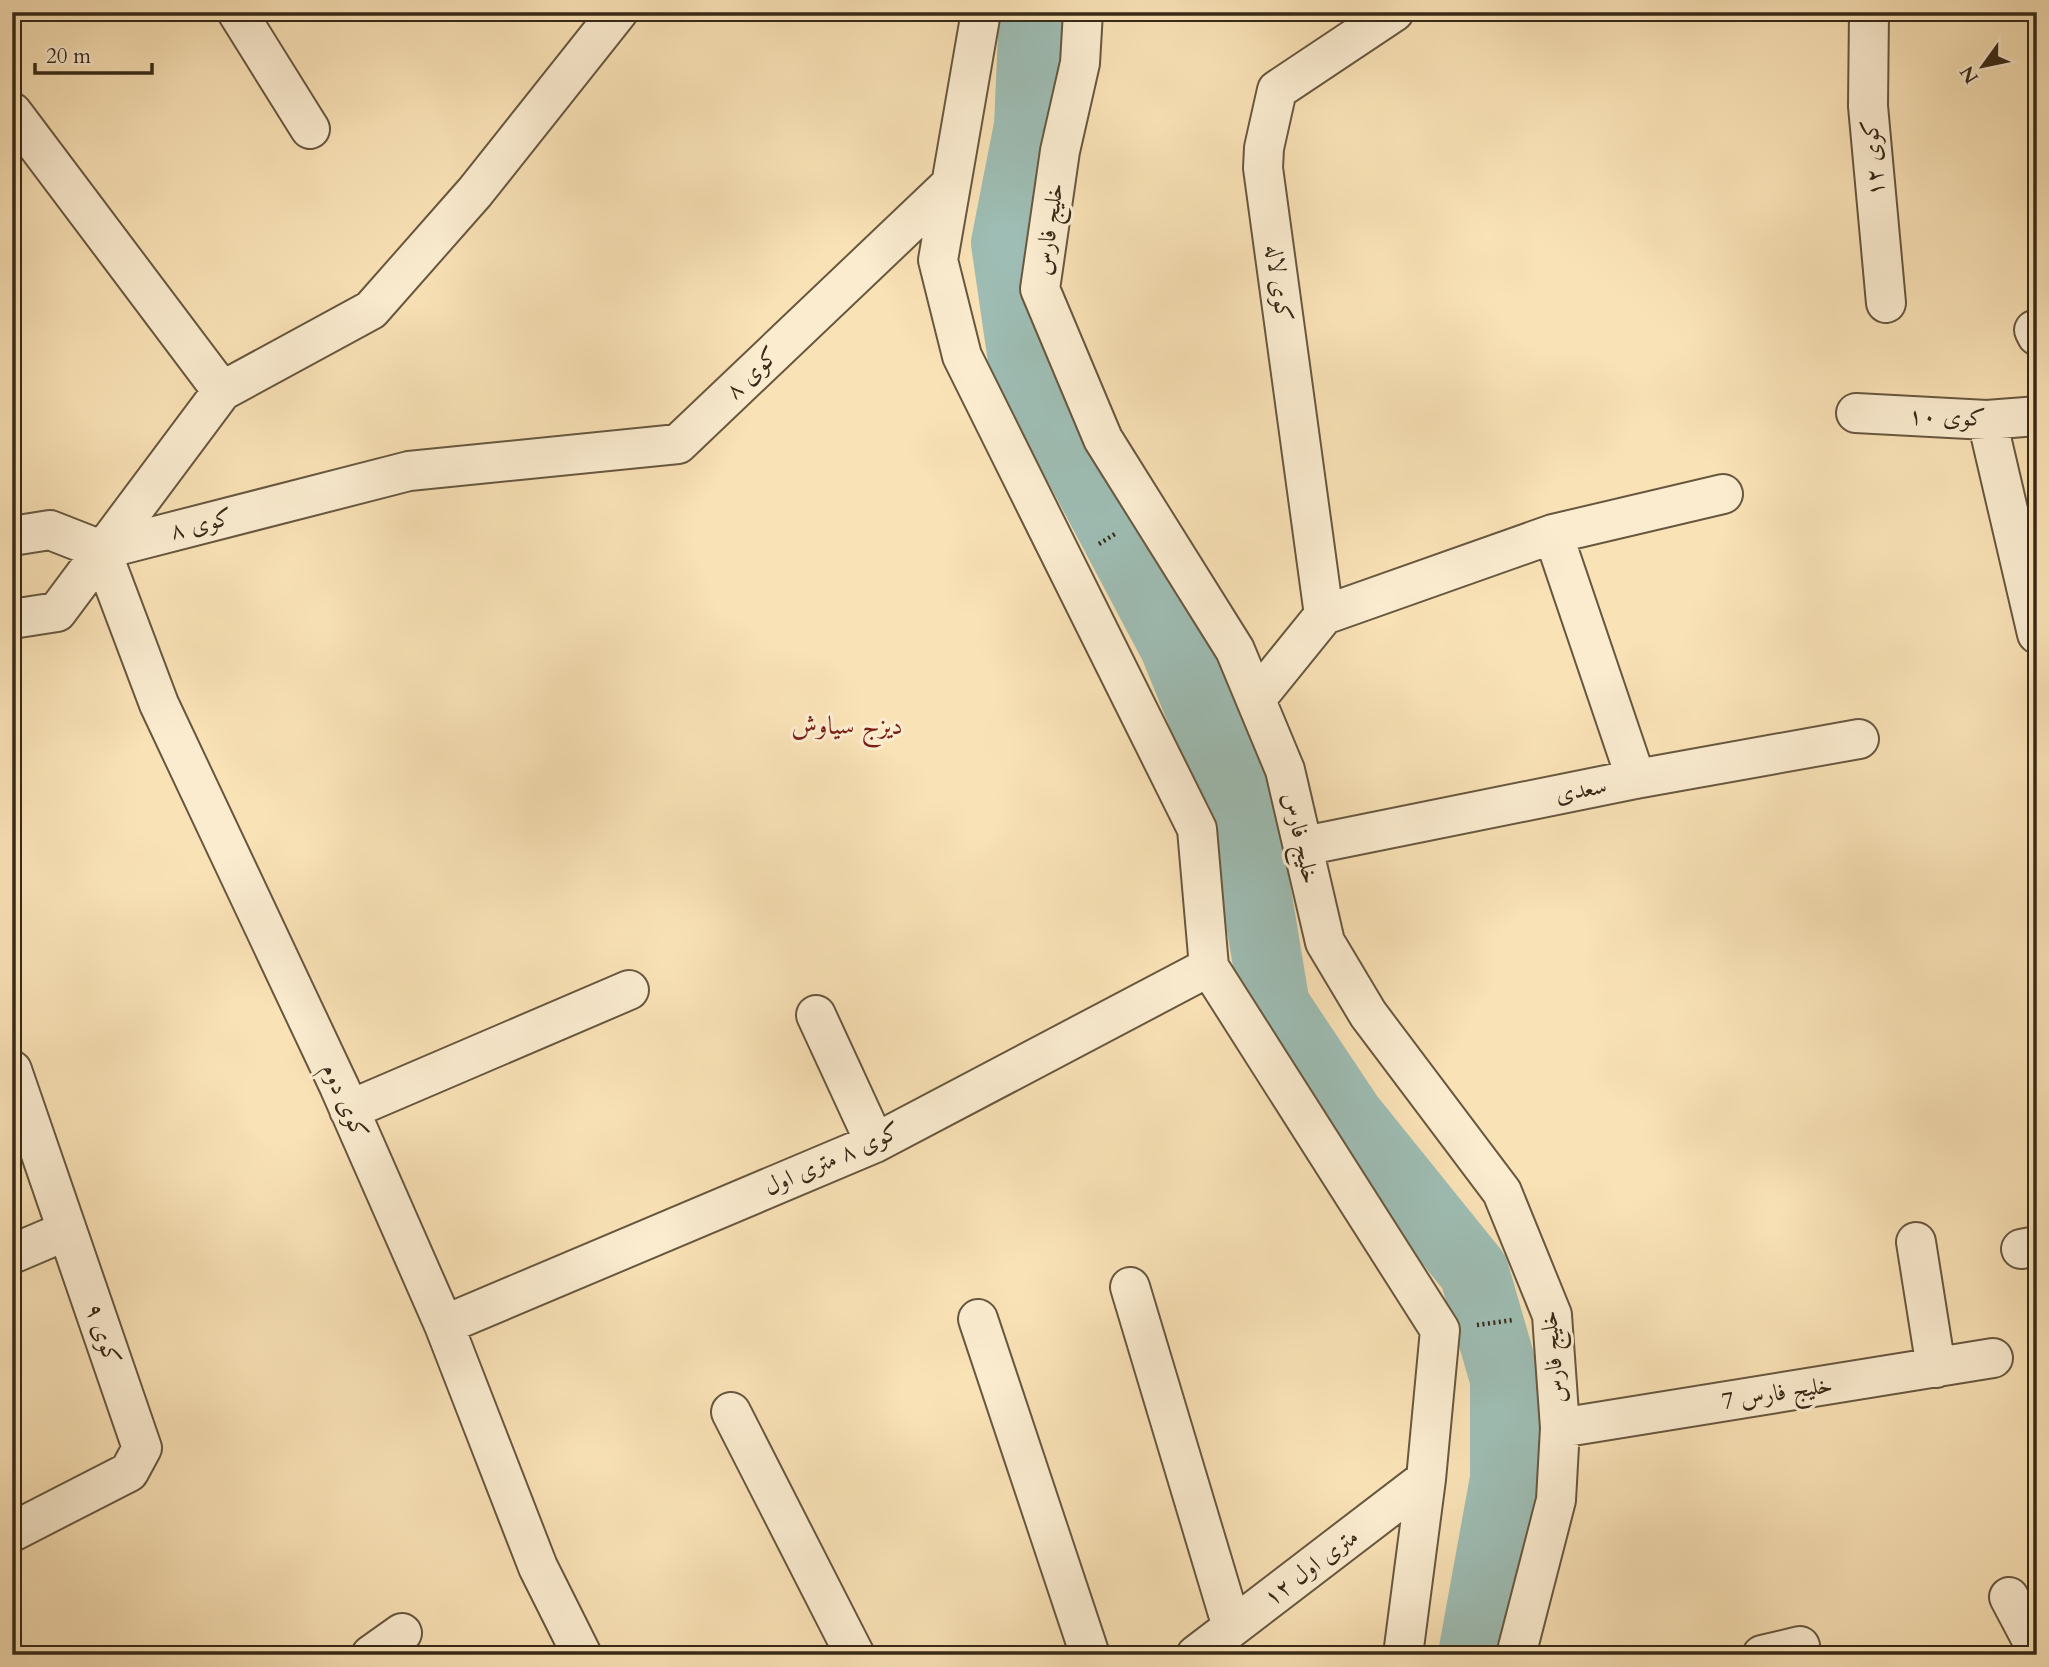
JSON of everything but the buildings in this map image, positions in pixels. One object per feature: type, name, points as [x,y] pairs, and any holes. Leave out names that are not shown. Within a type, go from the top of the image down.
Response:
[{"type":"street","points":[[237,12],[310,129]]},
{"type":"street","name":"کوی ۸","points":[[101,550],[222,391],[371,310],[475,192],[618,12]]},
{"type":"street","points":[[981,12],[938,260],[962,356],[1197,829],[1209,967],[1440,1330],[1426,1479],[1403,1655]]},
{"type":"street","name":"خلیج فارس","points":[[1083,12],[1080,63],[1060,151],[1040,289],[1103,439],[1235,650],[1285,770],[1325,942],[1368,1014],[1502,1192],[1552,1315],[1560,1428],[1556,1500],[1516,1655]]},
{"type":"street","name":"کوی لاله","points":[[1324,615],[1263,167],[1264,148],[1277,90],[1394,12]]},
{"type":"street","name":"کوی ۱۲","points":[[1870,12],[1868,106],[1886,303]]},
{"type":"street","points":[[12,112],[222,391]]},
{"type":"street","name":"کوی ۸","points":[[101,550],[408,471],[678,444],[949,186]]},
{"type":"street","points":[[2037,330],[2034,330],[2037,336]]},
{"type":"street","name":"کوی ۱۰","points":[[1856,414],[1987,420],[2037,416]]},
{"type":"street","points":[[1987,420],[2037,634]]},
{"type":"street","points":[[1255,699],[1324,615],[1553,534],[1723,494]]},
{"type":"street","points":[[12,536],[50,530],[101,550],[57,612],[12,619]]},
{"type":"street","points":[[1553,534],[1636,779]]},
{"type":"street","name":"کوی دوم","points":[[101,550],[159,704],[349,1110],[444,1325],[538,1567],[582,1655]]},
{"type":"street","name":"سعدی","points":[[1304,846],[1636,779],[1859,739]]},
{"type":"street","name":"کوی ۸ متری اول","points":[[444,1325],[875,1143],[1209,967]]},
{"type":"street","points":[[349,1110],[629,990]]},
{"type":"street","points":[[817,1015],[875,1143]]},
{"type":"street","name":"کوی ۹","points":[[12,1070],[142,1448],[129,1472],[12,1532]]},
{"type":"street","points":[[12,1254],[66,1231]]},
{"type":"street","points":[[1916,1242],[1936,1367]]},
{"type":"street","points":[[1130,1287],[1232,1627]]},
{"type":"street","points":[[978,1320],[1090,1655]]},
{"type":"street","name":"خلیج فارس 7","points":[[1560,1428],[1993,1359]]},
{"type":"street","points":[[731,1412],[855,1655]]},
{"type":"street","name":"۱۲ متری اول","points":[[1196,1655],[1426,1479]]},
{"type":"street","points":[[2009,1597],[2037,1650]]},
{"type":"street","points":[[371,1655],[402,1633]]},
{"type":"street","points":[[1762,1655],[1800,1646]]},
{"type":"path","points":[[1066,565],[1149,512]]},
{"type":"path","points":[[1440,1330],[1552,1315]]},
{"type":"waterway","points":[[1034,12],[1029,126],[1006,243],[1023,360],[1174,645],[1243,814],[1275,1006],[1349,1117],[1474,1272],[1505,1379],[1505,1479],[1473,1655]]},
{"type":"district","name":"دیزج سیاوش","points":[[847,725]]}]
